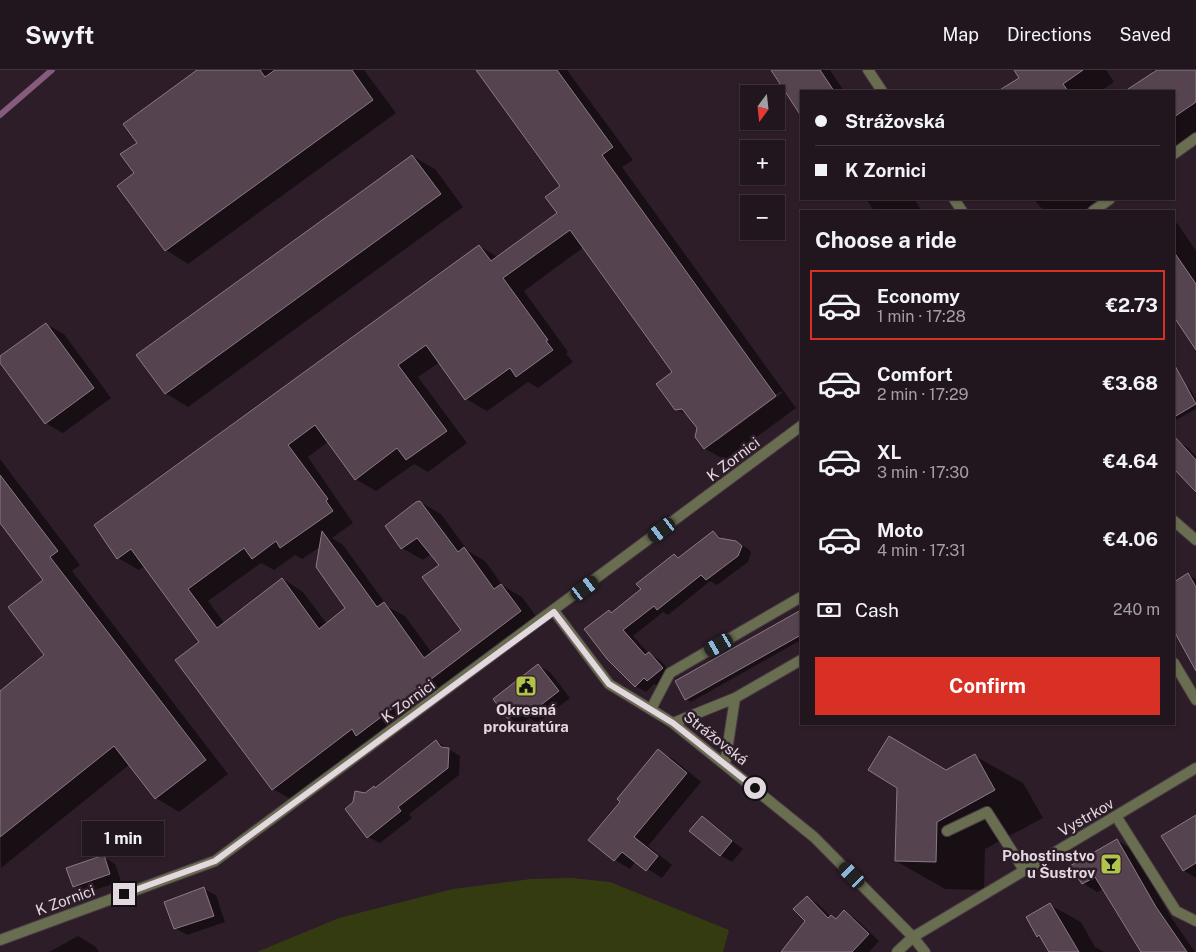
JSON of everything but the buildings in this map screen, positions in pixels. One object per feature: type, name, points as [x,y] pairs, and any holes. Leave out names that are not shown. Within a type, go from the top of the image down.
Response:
[{"type":"street","points":[[868,70],[881,90]]},
{"type":"street","points":[[1175,153],[1196,138]]},
{"type":"street","points":[[1094,210],[1109,200]]},
{"type":"street","name":"K Zornici","points":[[0,940],[215,861],[554,612],[800,427]]},
{"type":"street","points":[[1175,522],[1196,540]]},
{"type":"street","points":[[651,709],[670,673],[800,598]]},
{"type":"street","name":"Strážovská","points":[[554,612],[609,684],[673,723],[814,837],[913,937],[925,952]]},
{"type":"street","points":[[673,723],[735,698],[800,661]]},
{"type":"street","points":[[1175,665],[1196,700]]},
{"type":"street","points":[[725,764],[735,698]]},
{"type":"street","name":"Vystrkov","points":[[897,952],[913,937],[1196,768]]},
{"type":"street","points":[[947,831],[987,812],[1024,870]]},
{"type":"street","points":[[1116,816],[1176,911],[1196,921]]},
{"type":"green space","points":[[572,878],[610,882],[729,930],[723,952],[257,952],[339,918],[453,889],[531,879]]},
{"type":"waterway","points":[[0,115],[52,70]]},
{"type":"place","name":"Okresná prokuratúra","points":[[526,686]]},
{"type":"place","name":"Pohostinstvo u Šustrov","points":[[1111,864]]},
{"type":"route","points":[[124,894],[215,861],[554,612],[609,684],[673,723],[755,788]]}]
